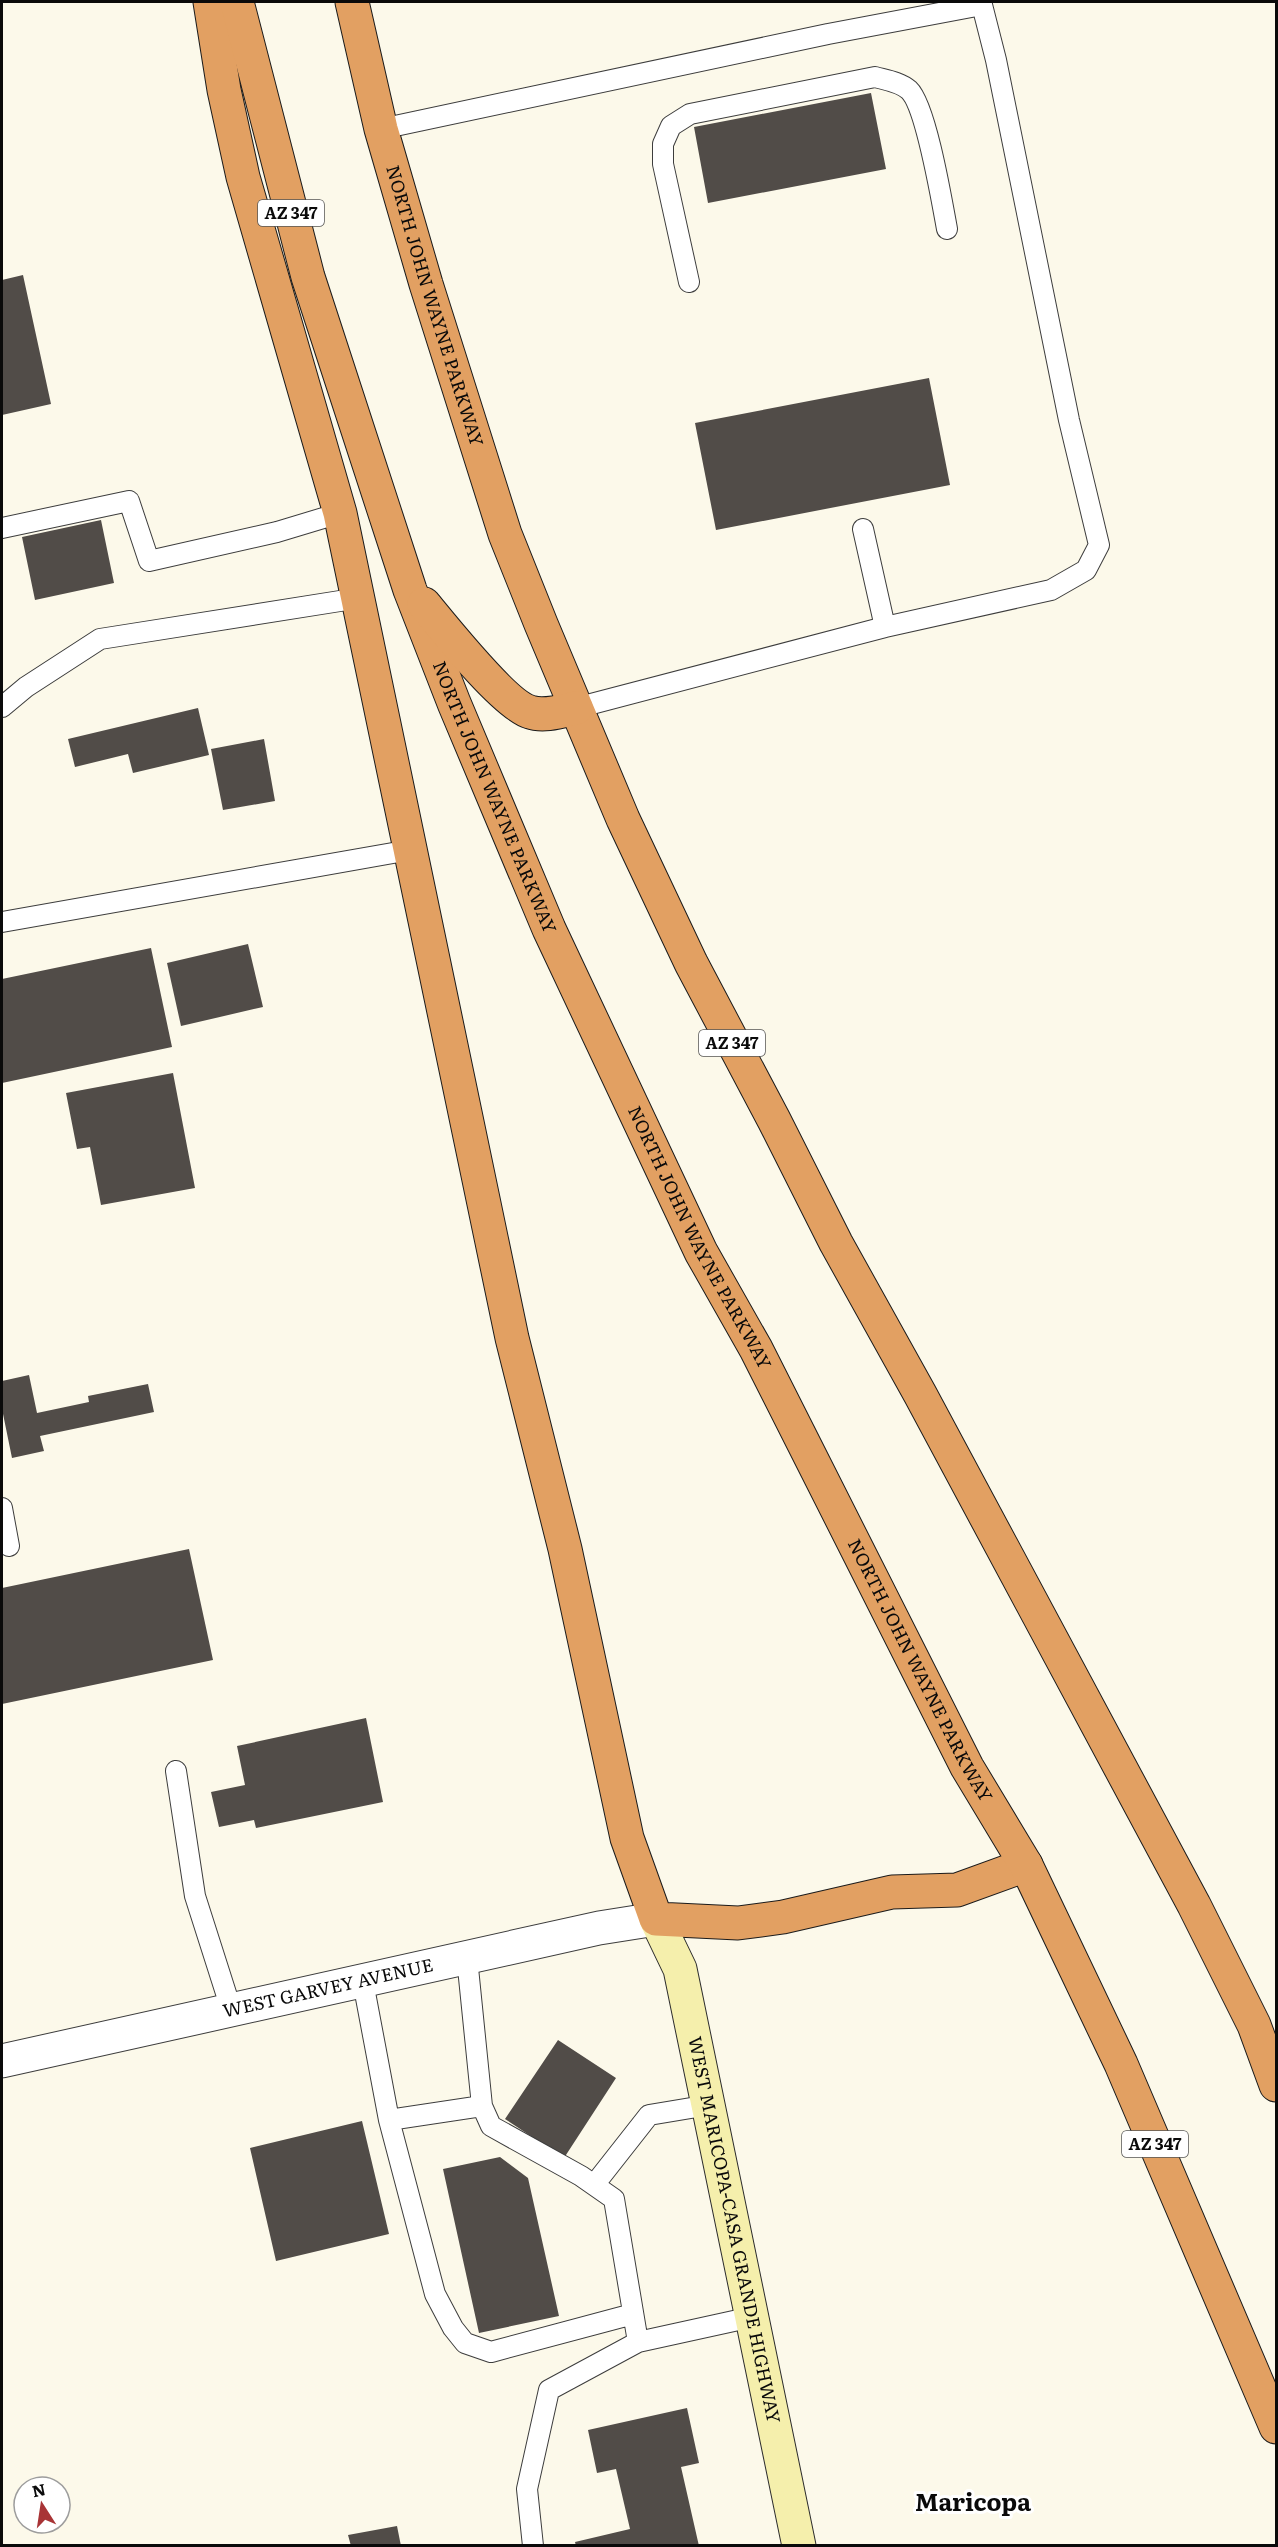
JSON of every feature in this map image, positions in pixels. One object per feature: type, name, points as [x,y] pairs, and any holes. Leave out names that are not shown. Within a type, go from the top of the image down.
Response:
[{"type":"highway","points":[[210,2],[224,90],[243,177],[340,513],[512,1338],[565,1549],[627,1838],[656,1919],[738,1923],[783,1917],[892,1892],[957,1890],[1026,1865]]},
{"type":"highway","name":"NORTH JOHN WAYNE PARKWAY","points":[[237,2],[308,277],[410,590],[454,703],[549,928],[701,1252],[766,1370],[967,1767],[1026,1865],[1121,2064],[1276,2427]]},
{"type":"highway","name":"NORTH JOHN WAYNE PARKWAY","points":[[352,2],[381,129],[453,373],[505,534],[623,819],[726,1032],[774,1120],[836,1243],[926,1404],[1194,1905],[1254,2025],[1276,2085]]},
{"type":"highway","points":[[410,590],[502,693],[529,712],[552,713],[576,708]]},
{"type":"highway","points":[[1254,2025],[1276,2057]]},
{"type":"main road","name":"WEST MARICOPA-CASA GRANDE HIGHWAY","points":[[656,1919],[680,1969],[799,2546]]},
{"type":"street","name":"WEST GARVEY AVENUE","points":[[2,2061],[232,2012],[599,1928],[656,1919]]},
{"type":"lane","points":[[381,129],[828,34],[982,5],[996,60],[1069,420],[1100,545],[1086,570],[1051,590],[885,627],[576,708]]},
{"type":"lane","points":[[689,282],[663,164],[663,144],[671,126],[690,114],[753,100],[874,76],[896,82],[910,91],[924,123],[947,229]]},
{"type":"lane","points":[[2,528],[129,501],[149,561],[277,532],[340,513]]},
{"type":"lane","points":[[863,529],[885,627]]},
{"type":"lane","points":[[2,707],[26,687],[100,639],[359,598]]},
{"type":"lane","points":[[2,922],[410,850]]},
{"type":"lane","points":[[2,1508],[9,1546]]},
{"type":"lane","points":[[176,1771],[195,1896],[232,2012]]},
{"type":"lane","points":[[466,1958],[482,2106],[491,2126],[594,2185],[614,2199],[638,2342]]},
{"type":"lane","points":[[363,1982],[388,2120],[435,2294],[453,2328],[465,2343],[491,2352],[633,2314]]},
{"type":"lane","points":[[594,2185],[649,2115],[709,2105]]},
{"type":"lane","points":[[388,2120],[482,2106]]},
{"type":"lane","points":[[533,2546],[527,2489],[549,2390],[638,2342],[752,2318]]},
{"type":"building","points":[[871,93],[886,169],[708,203],[694,127]]},
{"type":"building","points":[[23,275],[51,404],[2,415],[2,280]]},
{"type":"building","points":[[929,378],[950,485],[716,530],[695,423]]},
{"type":"building","points":[[101,520],[114,583],[35,600],[22,537]]},
{"type":"building","points":[[198,708],[209,755],[133,773],[128,754],[75,767],[68,739]]},
{"type":"building","points":[[264,739],[275,801],[223,810],[211,749]]},
{"type":"building","points":[[248,944],[263,1007],[181,1026],[167,963]]},
{"type":"building","points":[[151,948],[172,1047],[2,1083],[2,979]]},
{"type":"building","points":[[173,1073],[195,1188],[101,1205],[90,1147],[77,1149],[66,1093]]},
{"type":"building","points":[[29,1375],[37,1413],[89,1402],[88,1396],[148,1384],[154,1412],[40,1436],[44,1451],[12,1458],[2,1409],[2,1381]]},
{"type":"building","points":[[189,1549],[213,1660],[2,1704],[2,1588]]},
{"type":"building","points":[[366,1718],[383,1802],[256,1828],[254,1820],[219,1827],[211,1792],[245,1785],[237,1746]]},
{"type":"building","points":[[558,2040],[616,2078],[564,2158],[505,2119]]},
{"type":"building","points":[[362,2121],[389,2234],[276,2261],[250,2148]]},
{"type":"building","points":[[500,2157],[528,2178],[559,2316],[479,2333],[443,2169]]},
{"type":"building","points":[[687,2408],[699,2463],[681,2467],[699,2546],[576,2546],[575,2542],[630,2529],[616,2469],[597,2473],[588,2430]]},
{"type":"building","points":[[397,2526],[401,2546],[351,2546],[348,2535]]},
{"type":"district","name":"Maricopa","points":[[973,2503]]}]
